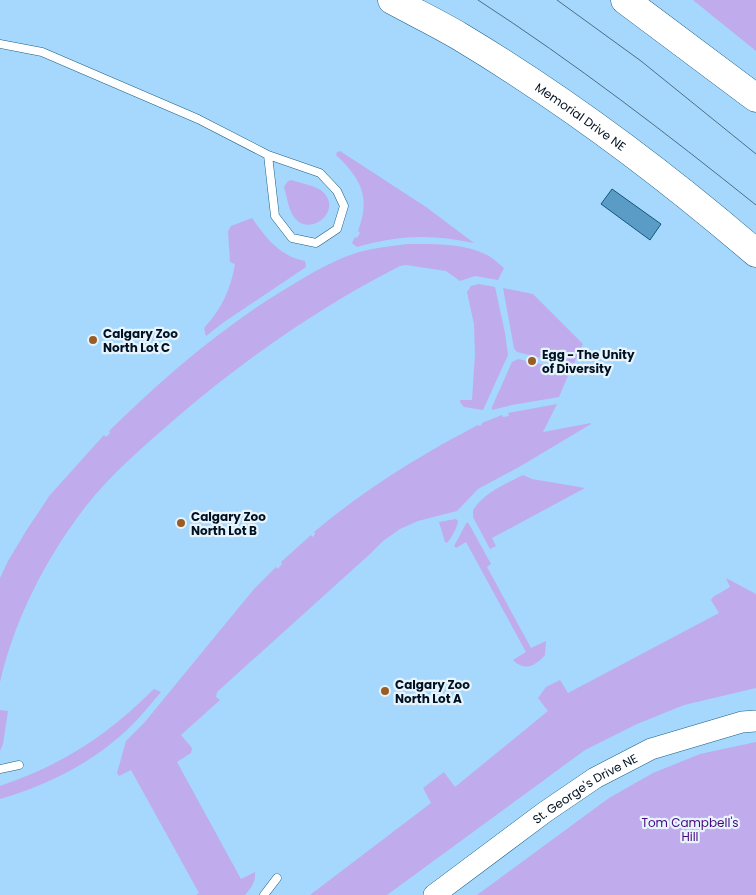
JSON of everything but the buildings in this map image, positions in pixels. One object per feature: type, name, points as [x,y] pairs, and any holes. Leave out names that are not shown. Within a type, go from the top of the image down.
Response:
[{"type":"highway","name":"Memorial Drive NE","points":[[392,0],[458,35],[606,134],[716,218],[756,253]]},
{"type":"highway","points":[[625,0],[756,98]]},
{"type":"street","name":"St. George's Drive NE","points":[[434,895],[545,812],[595,778],[652,748],[742,722],[756,721]]},
{"type":"lane","points":[[0,44],[42,52],[198,119],[268,155],[320,173],[336,191],[344,206],[337,229],[316,243],[292,238],[275,216],[268,155]]},
{"type":"lane","points":[[0,769],[19,765]]},
{"type":"lane","points":[[264,895],[276,878]]},
{"type":"green space","points":[[693,0],[756,0],[756,51]]},
{"type":"green space","points":[[340,151],[426,207],[474,243],[444,238],[415,237],[387,240],[357,247],[352,243],[360,233],[358,231],[364,208],[363,199],[357,180],[336,155]]},
{"type":"green space","points":[[292,180],[321,190],[328,200],[329,208],[326,214],[315,224],[300,223],[292,214],[284,187],[288,181]]},
{"type":"green space","points":[[252,218],[274,245],[288,255],[305,261],[306,267],[206,336],[204,328],[220,306],[228,290],[235,264],[230,262],[228,231],[231,226]]},
{"type":"green space","points":[[408,244],[447,245],[476,250],[488,255],[504,268],[498,280],[475,276],[460,281],[446,271],[406,265],[400,266],[311,317],[255,355],[201,397],[117,472],[96,494],[71,526],[45,568],[23,612],[6,658],[0,682],[0,578],[26,531],[50,495],[104,435],[106,437],[110,433],[109,431],[172,372],[263,303],[322,268],[349,255],[371,249]]},
{"type":"green space","points":[[479,284],[495,287],[508,355],[483,410],[464,407],[460,402],[460,400],[472,400],[475,354],[474,324],[467,292],[471,286]]},
{"type":"green space","points":[[503,288],[533,294],[583,344],[574,363],[558,362],[517,352],[514,348]]},
{"type":"green space","points":[[518,359],[570,371],[559,397],[492,410],[512,362]]},
{"type":"green space","points":[[557,404],[543,432],[591,424],[478,489],[457,511],[418,521],[400,529],[383,541],[217,692],[216,697],[220,700],[181,735],[192,748],[191,753],[177,762],[241,879],[255,872],[254,882],[245,895],[196,895],[199,893],[131,770],[119,776],[117,773],[126,741],[144,723],[254,589],[276,567],[278,569],[282,564],[281,562],[311,535],[313,537],[314,532],[333,517],[393,474],[435,448],[478,425],[480,426],[482,423],[502,415],[503,417],[509,416],[508,413]]},
{"type":"green space","points":[[523,475],[532,479],[585,488],[492,538],[496,546],[490,549],[473,517],[473,510],[483,498]]},
{"type":"green space","points":[[456,519],[458,521],[457,527],[447,543],[445,542],[439,522]]},
{"type":"green space","points":[[467,522],[491,564],[487,567],[531,648],[546,641],[545,655],[534,665],[526,667],[517,664],[513,660],[526,652],[466,542],[456,548],[454,546]]},
{"type":"green space","points":[[726,578],[756,594],[756,688],[684,705],[637,724],[585,750],[387,895],[310,895],[431,803],[423,788],[444,772],[455,787],[548,711],[538,698],[546,687],[560,680],[568,693],[719,613],[711,600],[730,587]]},
{"type":"green space","points":[[154,689],[161,692],[141,715],[119,737],[92,757],[47,782],[0,799],[0,786],[23,778],[83,747],[119,721]]},
{"type":"green space","points":[[0,710],[8,711],[3,744],[0,751]]},
{"type":"green space","name":"Tom Campbell's Hill","points":[[756,742],[756,895],[477,895],[609,798],[653,773],[700,754]]},
{"type":"tram line","points":[[478,0],[550,48],[620,99],[756,205]]},
{"type":"tram line","points":[[557,0],[641,61],[756,154]]},
{"type":"place","name":"Calgary Zoo North Lot C","points":[[93,340]]},
{"type":"place","name":"Egg - The Unity of Diversity","points":[[532,361]]},
{"type":"place","name":"Calgary Zoo North Lot B","points":[[181,523]]},
{"type":"place","name":"Calgary Zoo North Lot A","points":[[385,691]]}]
